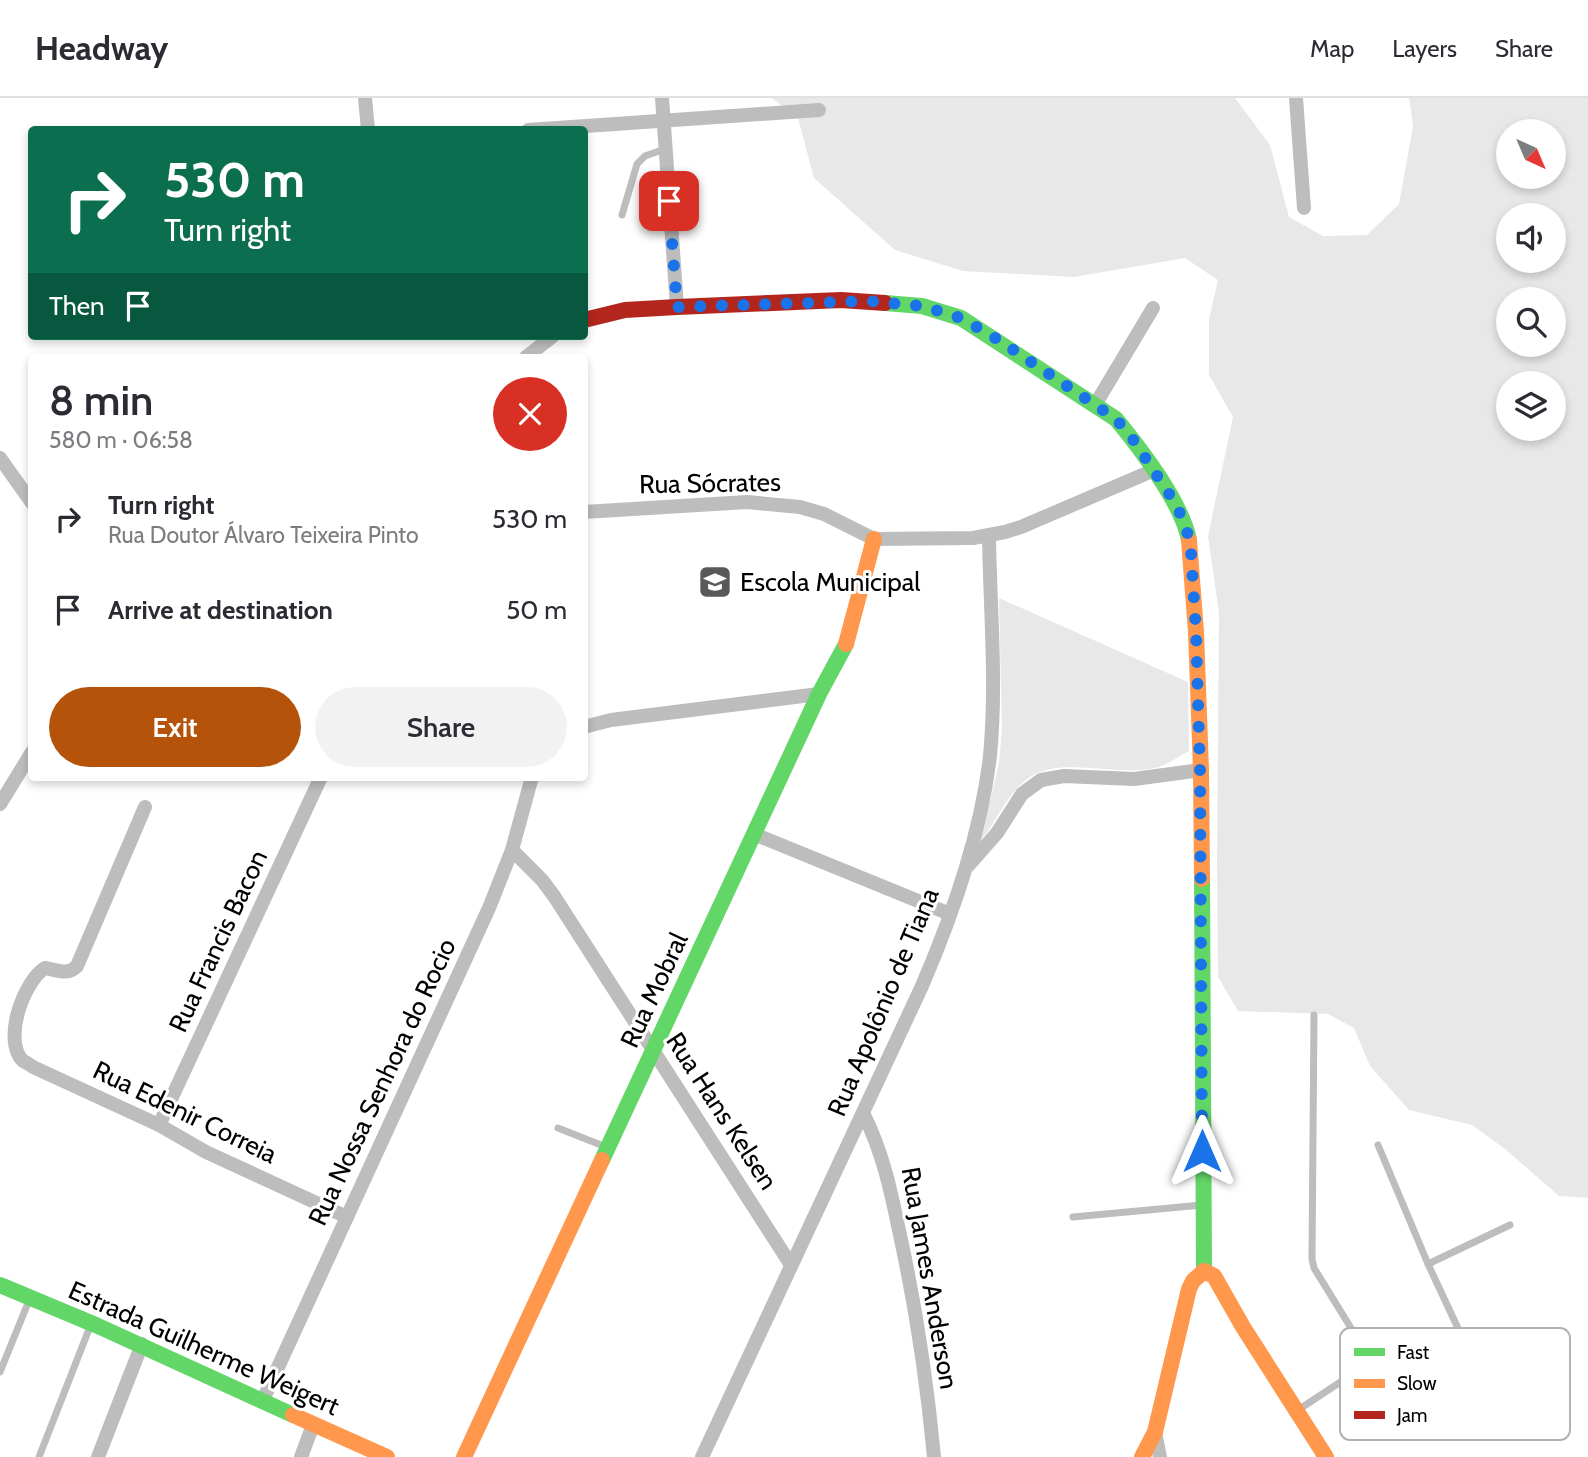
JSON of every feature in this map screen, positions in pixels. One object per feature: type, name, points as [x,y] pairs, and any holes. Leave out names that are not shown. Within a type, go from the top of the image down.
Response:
[{"type":"street","points":[[365,98],[368,126]]},
{"type":"street","points":[[662,98],[677,307]]},
{"type":"street","points":[[1296,98],[1304,208]]},
{"type":"street","points":[[588,126],[819,110]]},
{"type":"street","points":[[588,319],[625,310],[841,300],[922,306],[961,318],[1095,405],[1125,428],[1183,517],[1191,552],[1200,770],[1204,1271],[1189,1289],[1155,1433],[1142,1457]]},
{"type":"street","points":[[1095,405],[1153,308]]},
{"type":"street","points":[[530,354],[548,340]]},
{"type":"street","points":[[0,458],[28,497]]},
{"type":"street","name":"Rua Sócrates","points":[[588,512],[747,502],[772,503],[824,514],[874,539],[989,536],[1021,527],[1152,471]]},
{"type":"street","name":"Rua Apolônio de Tiana","points":[[702,1457],[927,974],[950,914],[984,791],[990,755],[992,688],[989,536]]},
{"type":"street","name":"Rua Mobral","points":[[464,1457],[819,694],[848,640],[874,539]]},
{"type":"street","points":[[588,726],[611,720],[819,694]]},
{"type":"street","points":[[0,804],[28,758]]},
{"type":"street","points":[[964,869],[987,845],[1022,794],[1041,780],[1064,776],[1135,779],[1200,770]]},
{"type":"street","name":"Rua Francis Bacon","points":[[159,1125],[319,781]]},
{"type":"street","name":"Rua Nossa Senhora do Rocio","points":[[262,1402],[489,908],[512,849],[531,781]]},
{"type":"street","name":"Rua Edenir Correia","points":[[145,807],[76,966],[66,973],[45,968],[32,979],[18,1013],[18,1053],[23,1061],[159,1125],[206,1152],[347,1217]]},
{"type":"street","points":[[754,834],[950,914]]},
{"type":"street","name":"Rua Hans Kelsen","points":[[512,849],[554,896],[791,1265]]},
{"type":"street","name":"Rua James Anderson","points":[[863,1113],[882,1155],[905,1259],[921,1351],[934,1457]]},
{"type":"street","points":[[1204,1271],[1214,1276],[1326,1457]]},
{"type":"street","name":"Estrada Guilherme Weigert","points":[[0,1285],[142,1344],[262,1402],[387,1457]]},
{"type":"street","points":[[98,1457],[142,1344]]},
{"type":"street","points":[[301,1457],[313,1424]]},
{"type":"street","points":[[1155,1433],[1160,1457]]},
{"type":"lane","points":[[622,215],[637,164],[645,156],[666,149]]},
{"type":"lane","points":[[1314,1015],[1312,1259],[1314,1268],[1351,1328]]},
{"type":"lane","points":[[558,1128],[608,1148]]},
{"type":"lane","points":[[1378,1145],[1428,1264],[1459,1328]]},
{"type":"lane","points":[[1073,1217],[1203,1205]]},
{"type":"lane","points":[[1428,1264],[1510,1225]]},
{"type":"lane","points":[[0,1372],[30,1297]]},
{"type":"lane","points":[[40,1457],[92,1323]]},
{"type":"lane","points":[[1296,1412],[1340,1382]]},
{"type":"shaded area","points":[[772,98],[1235,98],[1270,145],[1289,217],[1323,236],[1367,235],[1399,204],[1413,126],[1409,98],[1588,98],[1588,1198],[1559,1196],[1505,1149],[1472,1125],[1409,1110],[1370,1066],[1354,1028],[1328,1014],[1238,1011],[1218,977],[1219,613],[1208,536],[1233,417],[1209,375],[1209,319],[1218,280],[1185,258],[1074,277],[963,271],[895,250],[814,178],[798,118]]},
{"type":"shaded area","points":[[999,598],[1188,682],[1189,751],[1155,768],[1122,770],[1071,767],[1040,772],[1027,779],[1013,793],[981,840],[999,763],[1002,728]]},
{"type":"traffic: fast","points":[[885,303],[922,306],[961,318],[1116,419],[1148,460],[1169,493],[1185,525],[1189,540]]},
{"type":"traffic: fast","points":[[602,1160],[819,694],[846,644]]},
{"type":"traffic: fast","points":[[1202,879],[1204,1271]]},
{"type":"traffic: fast","points":[[0,1285],[98,1326],[293,1415]]},
{"type":"traffic: slow","points":[[846,644],[874,539]]},
{"type":"traffic: slow","points":[[1189,540],[1196,632],[1202,879]]},
{"type":"traffic: slow","points":[[464,1457],[602,1160]]},
{"type":"traffic: slow","points":[[1204,1271],[1214,1276],[1243,1327],[1326,1457]]},
{"type":"traffic: slow","points":[[1142,1457],[1155,1432],[1189,1289],[1204,1271]]},
{"type":"traffic: slow","points":[[293,1415],[387,1457]]},
{"type":"traffic: jam","points":[[588,319],[625,310],[677,307],[841,300],[885,303]]},
{"type":"place","name":"Escola Municipal","points":[[715,582]]},
{"type":"route","points":[[669,201],[677,307],[841,300],[895,302],[922,306],[961,318],[1116,419],[1125,428],[1177,506],[1183,517],[1191,552],[1196,632],[1200,770],[1202,1151]]}]
